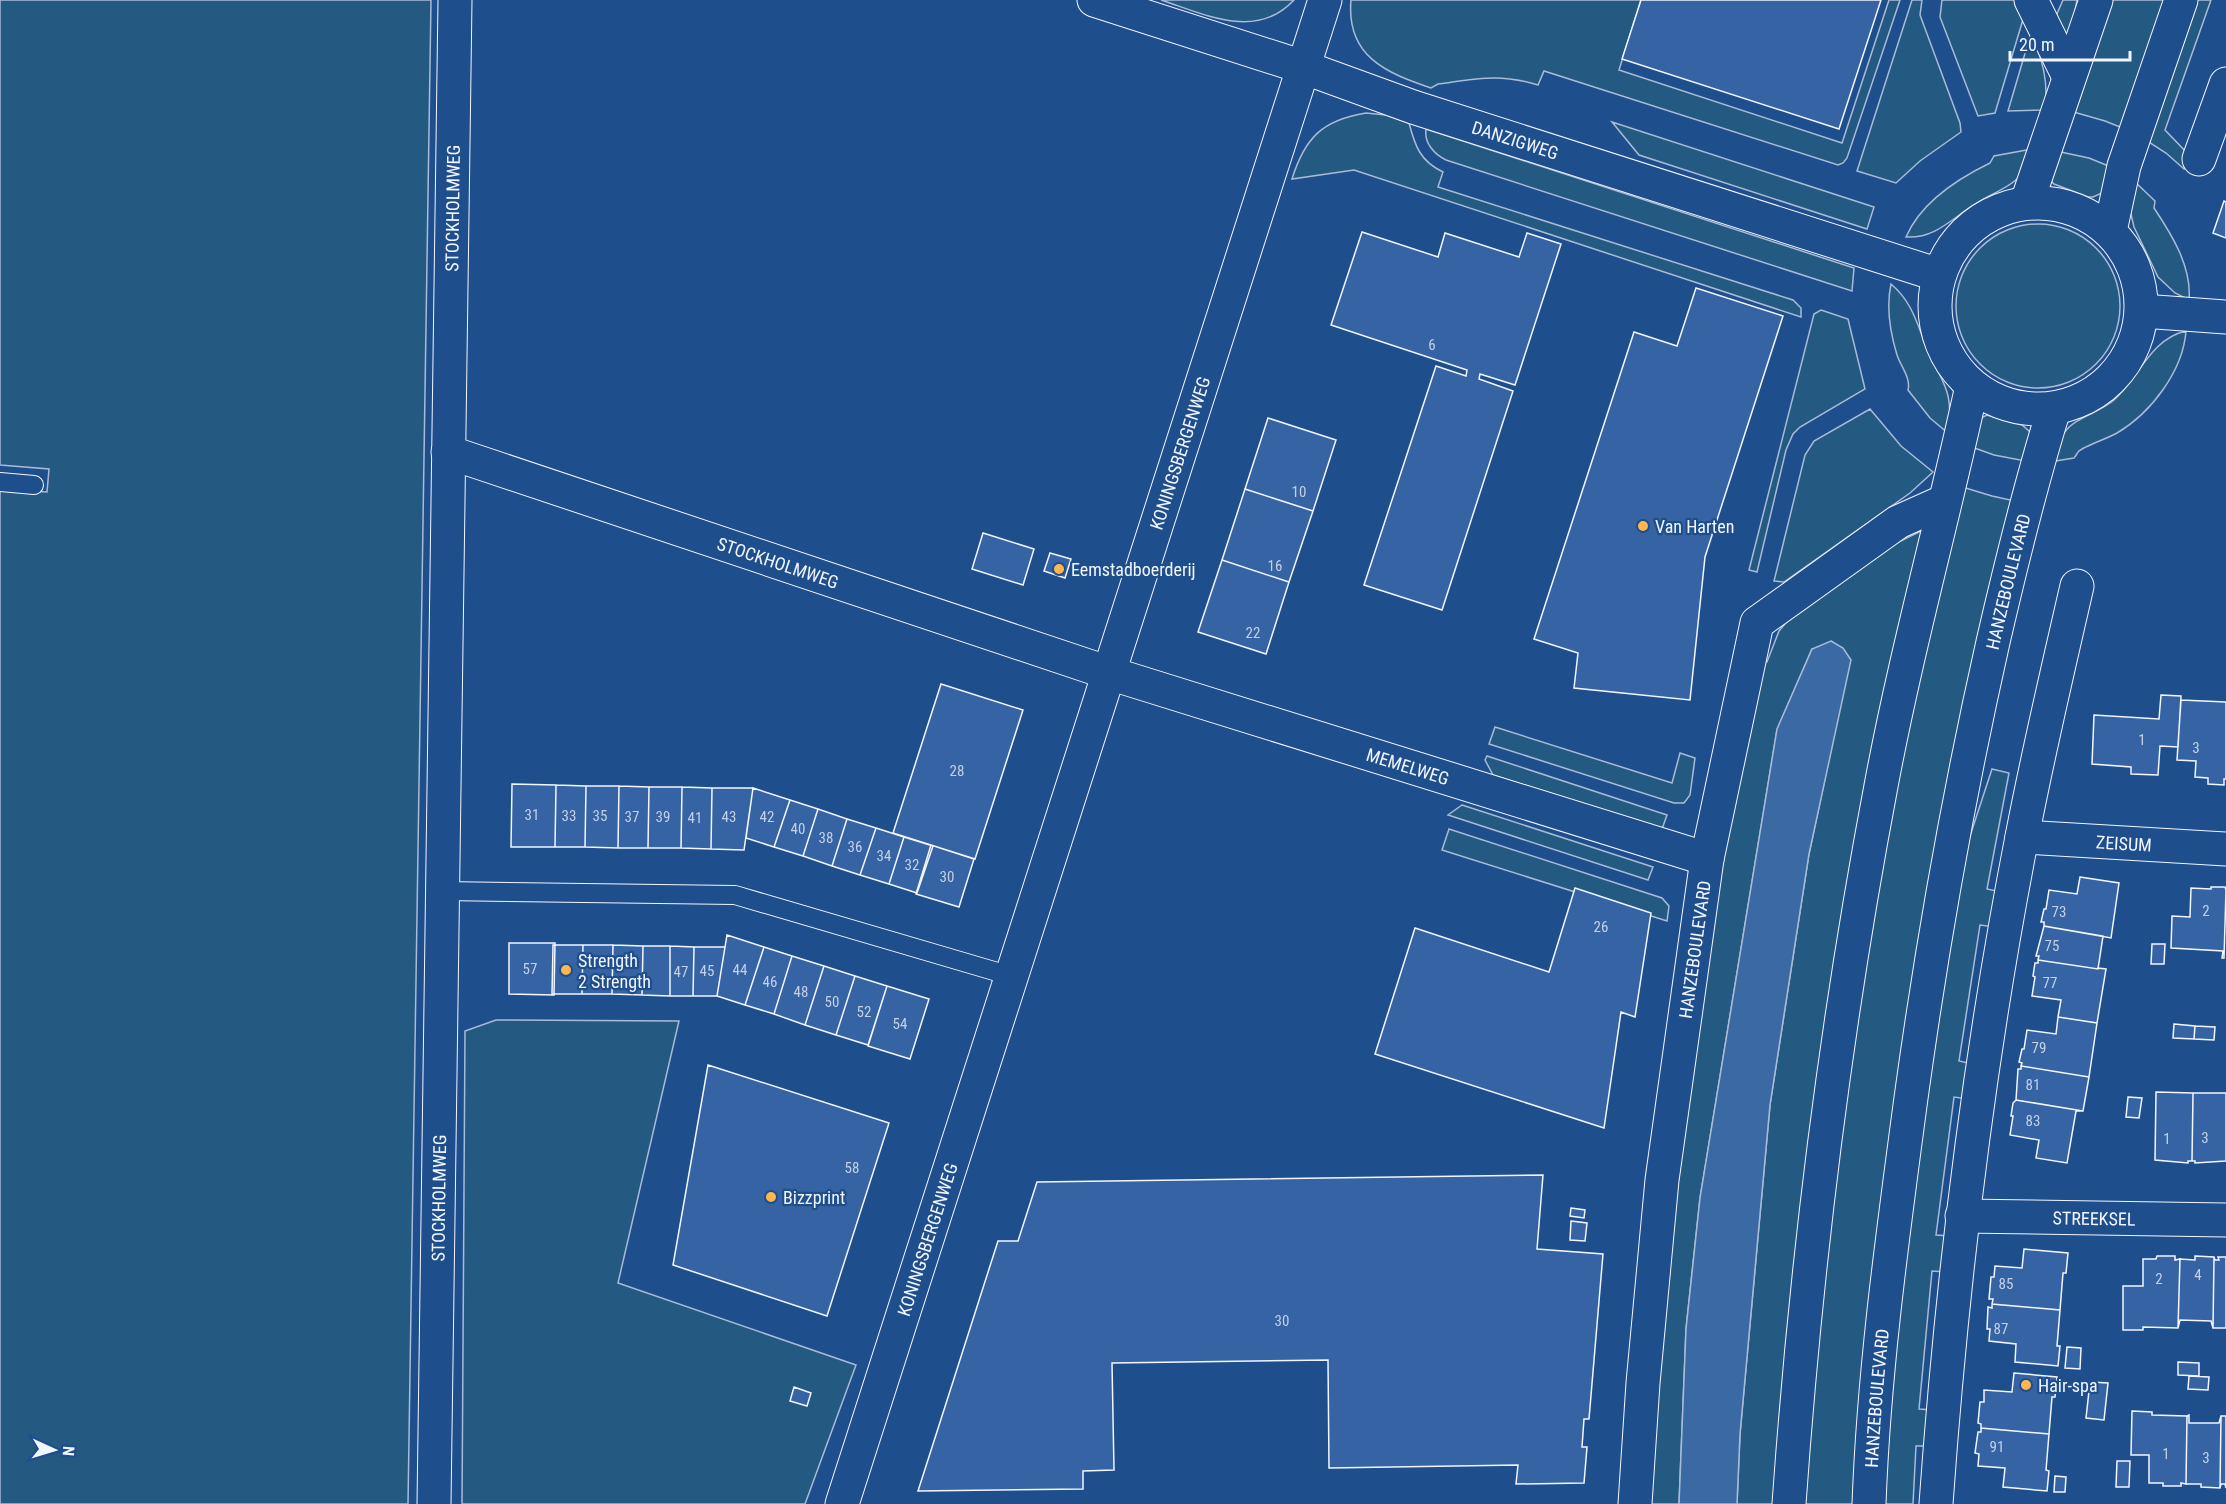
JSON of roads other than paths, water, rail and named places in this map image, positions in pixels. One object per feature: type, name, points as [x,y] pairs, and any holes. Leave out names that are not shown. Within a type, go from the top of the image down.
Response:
[{"type":"street","name":"STOCKHOLMWEG","points":[[434,1504],[455,0]]},
{"type":"street","name":"DANZIGWEG","points":[[1094,0],[1303,67],[1413,107],[1939,275]]},
{"type":"street","name":"KONINGSBERGENWEG","points":[[842,1504],[1325,0]]},
{"type":"street","points":[[2031,0],[2069,77]]},
{"type":"street","points":[[2027,202],[2096,0]]},
{"type":"street","points":[[2110,231],[2124,166],[2181,0]]},
{"type":"street","points":[[2199,159],[2226,84]]},
{"type":"street","points":[[2027,202],[2067,206],[2092,217],[2110,231],[2129,257],[2140,283],[2142,311],[2136,340],[2123,365],[2104,386],[2080,401],[2054,409],[2027,410],[2001,404],[1960,376],[1946,354],[1937,330],[1934,305],[1939,275],[1949,253],[1966,232],[1988,215],[2027,202]]},
{"type":"street","points":[[2142,311],[2226,317]]},
{"type":"street","points":[[1789,1504],[1798,1375],[1830,1092],[1881,786],[1911,643],[1972,386]]},
{"type":"street","name":"HANZEBOULEVARD","points":[[1869,1504],[1880,1351],[1892,1247],[1937,924],[1957,811],[1982,692],[2030,488],[2054,409]]},
{"type":"street","name":"STOCKHOLMWEG","points":[[448,452],[1109,673]]},
{"type":"street","name":"HANZEBOULEVARD","points":[[1635,1504],[1643,1383],[1662,1180],[1707,859],[1757,623],[1898,522],[1946,501]]},
{"type":"street","points":[[1936,1504],[1962,1216],[1989,1029],[2022,837],[2077,586]]},
{"type":"street","name":"MEMELWEG","points":[[1109,673],[1707,859]]},
{"type":"street","name":"ZEISUM","points":[[2022,837],[2226,849]]},
{"type":"street","name":"STREEKSEL","points":[[1962,1216],[2226,1220]]},
{"type":"lane","points":[[0,482],[34,485]]},
{"type":"lane","points":[[441,891],[735,895],[1011,976]]},
{"type":"place","name":"Van Harten","points":[[1643,526]]},
{"type":"place","name":"Eemstadboerderij","points":[[1059,569]]},
{"type":"place","name":"Strength 2 Strength","points":[[566,970]]},
{"type":"place","name":"Bizzprint","points":[[771,1197]]},
{"type":"place","name":"Hair-spa","points":[[2026,1385]]}]
